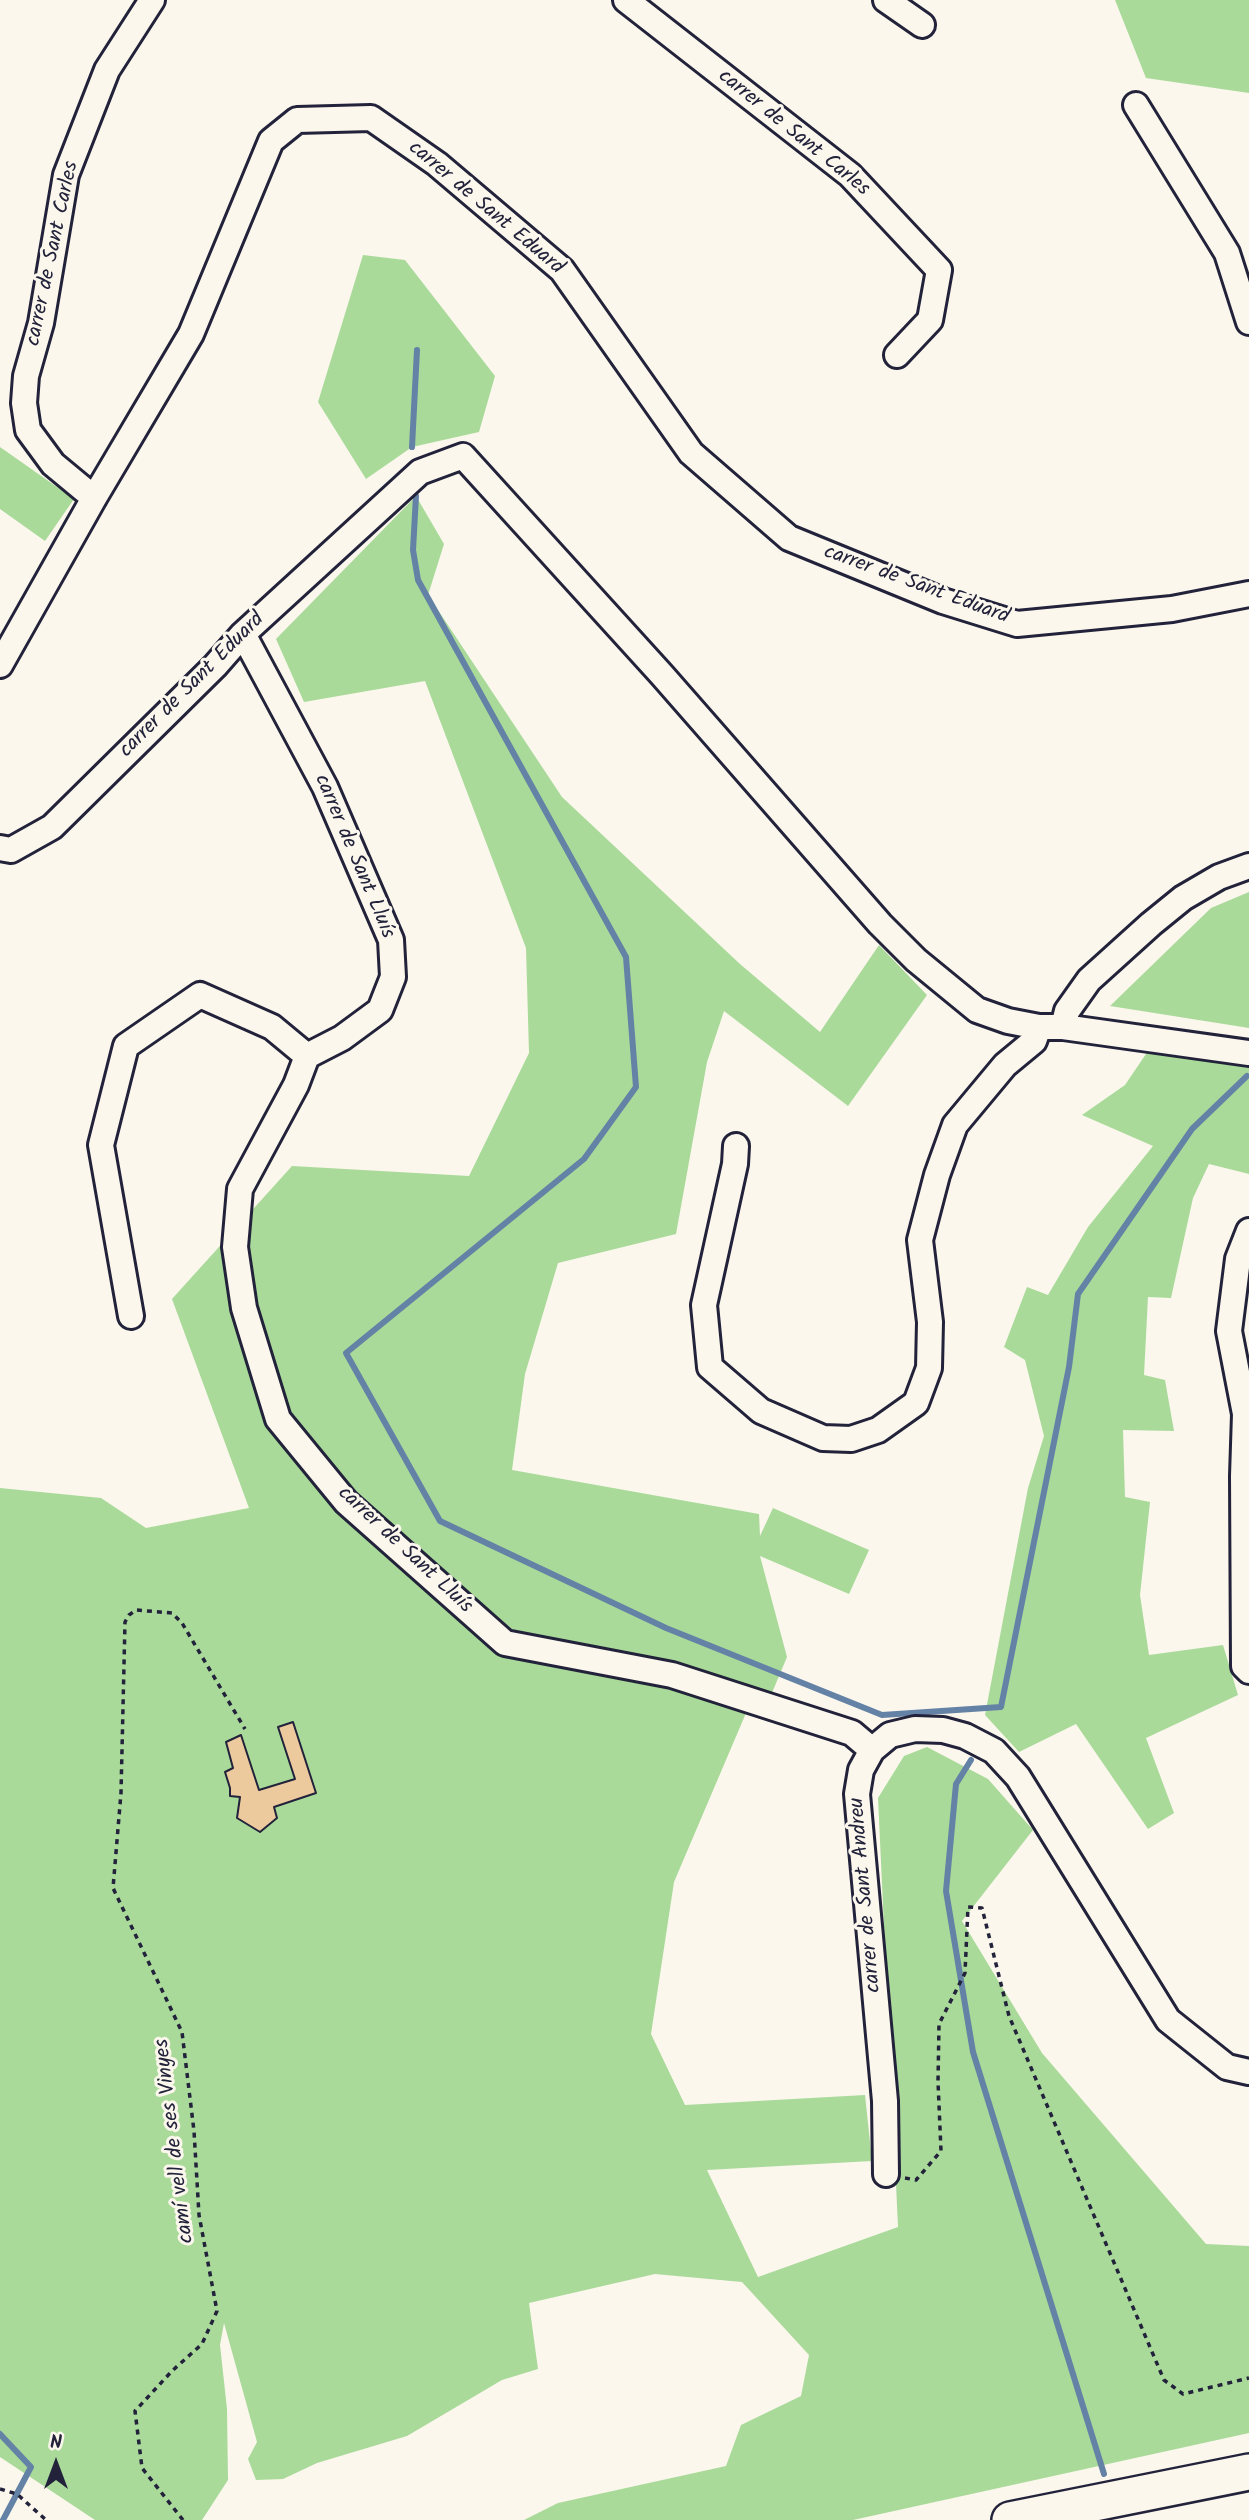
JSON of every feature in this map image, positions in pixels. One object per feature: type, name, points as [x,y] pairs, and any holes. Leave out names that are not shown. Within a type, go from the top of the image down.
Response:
[{"type":"highway","points":[[1010,2520],[1249,2472]]},
{"type":"street","name":"carrer de Sant Carles","points":[[94,498],[53,464],[29,430],[24,403],[26,376],[41,323],[66,175],[107,70],[152,0]]},
{"type":"street","name":"carrer de Sant Carles","points":[[626,0],[850,175],[939,270],[930,320],[897,355]]},
{"type":"street","points":[[886,0],[922,25]]},
{"type":"street","points":[[1136,105],[1227,253],[1249,322]]},
{"type":"street","name":"carrer de Sant Eduard","points":[[0,665],[191,334],[271,141],[297,120],[371,118],[437,164],[562,270],[691,453],[789,538],[943,601],[1017,624],[1172,610],[1249,594]]},
{"type":"street","name":"carrer de Sant Eduard","points":[[0,848],[11,850],[52,827],[215,667],[243,634],[420,472],[463,456],[662,675],[880,924],[916,960],[977,1010],[1008,1021],[1249,1053]]},
{"type":"street","name":"carrer de Sant Lluís","points":[[243,634],[325,787],[391,940],[393,978],[380,1010],[342,1038],[307,1056],[296,1085],[240,1189],[235,1247],[244,1308],[278,1419],[346,1502],[505,1643],[672,1675],[852,1733],[872,1749]]},
{"type":"street","points":[[736,1146],[735,1164],[704,1305],[710,1367],[761,1411],[823,1438],[851,1438],[878,1430],[916,1403],[929,1368],[930,1322],[920,1240],[937,1175],[955,1125],[1005,1065],[1051,1027],[1067,1011],[1089,980],[1151,924],[1183,898],[1207,884],[1249,866]]},
{"type":"street","points":[[131,1316],[100,1145],[126,1046],[200,995],[272,1027],[307,1056]]},
{"type":"street","points":[[1249,1231],[1238,1259],[1230,1331],[1247,1416],[1242,1476],[1244,1666],[1249,1671]]},
{"type":"street","points":[[872,1749],[890,1735],[915,1728],[943,1730],[994,1751],[1018,1777],[1168,2020],[1227,2067],[1249,2072]]},
{"type":"street","name":"carrer de Sant Andreu","points":[[872,1749],[861,1770],[857,1794],[885,2101],[886,2174]]},
{"type":"path","name":"camí vell de ses Vinyes","points":[[183,2520],[142,2468],[135,2411],[172,2371],[202,2344],[218,2311],[199,2215],[194,2131],[182,2032],[113,1888],[121,1793],[125,1622],[129,1615],[136,1610],[172,1612],[182,1623],[245,1729]]},
{"type":"path","points":[[886,2174],[916,2180],[941,2151],[939,2024],[965,1973],[968,1907],[982,1908],[1009,2016],[1164,2380],[1183,2395],[1249,2378]]},
{"type":"path","points":[[0,2489],[17,2494],[46,2520]]},
{"type":"green space","points":[[1115,0],[1249,0],[1249,93],[1146,78]]},
{"type":"green space","points":[[363,255],[405,260],[495,376],[479,432],[412,447],[366,479],[318,402]]},
{"type":"green space","points":[[0,447],[74,499],[45,541],[0,509]]},
{"type":"green space","points":[[416,496],[444,544],[428,595],[562,797],[740,964],[820,1032],[879,945],[927,995],[848,1106],[724,1011],[707,1062],[676,1234],[558,1263],[525,1374],[512,1470],[759,1514],[760,1536],[773,1508],[869,1550],[849,1594],[760,1556],[787,1657],[761,1719],[746,1713],[674,1882],[651,2034],[685,2105],[865,2095],[872,2161],[707,2170],[758,2277],[898,2227],[878,1798],[904,1756],[927,1747],[988,1779],[1033,1830],[962,1921],[1042,2053],[1206,2244],[1249,2246],[1249,2433],[853,2520],[524,2520],[558,2503],[726,2466],[741,2425],[801,2396],[809,2355],[742,2282],[655,2274],[529,2303],[538,2369],[502,2380],[407,2436],[317,2463],[283,2479],[256,2480],[248,2459],[257,2442],[224,2323],[220,2345],[227,2409],[228,2480],[202,2520],[95,2520],[0,2457],[0,1488],[101,1498],[146,1528],[249,1508],[172,1299],[292,1166],[469,1176],[529,1053],[526,948],[425,681],[304,702],[276,639]]},
{"type":"green space","points":[[1249,892],[1249,1028],[1110,1006],[1211,908]]},
{"type":"green space","points":[[1150,1048],[1249,1066],[1249,1174],[1209,1164],[1193,1198],[1171,1298],[1148,1297],[1144,1375],[1165,1380],[1174,1431],[1123,1430],[1125,1497],[1150,1502],[1140,1595],[1149,1655],[1223,1645],[1238,1695],[1146,1738],[1174,1813],[1148,1829],[1076,1724],[1019,1752],[985,1715],[1028,1488],[1044,1436],[1025,1360],[1004,1347],[1027,1287],[1048,1295],[1088,1227],[1153,1146],[1082,1115],[1125,1085]]},
{"type":"building","points":[[293,1722],[316,1793],[274,1807],[277,1818],[260,1832],[237,1818],[240,1797],[230,1796],[225,1772],[233,1768],[226,1742],[241,1735],[259,1790],[295,1779],[278,1727]]},
{"type":"waterway","points":[[412,447],[417,350]]},
{"type":"waterway","points":[[416,496],[413,550],[418,580],[626,957],[636,1087],[584,1159],[346,1353],[440,1521],[666,1628],[882,1715],[1001,1707],[1069,1367],[1078,1294],[1192,1129],[1247,1076]]},
{"type":"waterway","points":[[971,1760],[956,1784],[946,1891],[973,2052],[1104,2474]]},
{"type":"waterway","points":[[0,2434],[31,2467],[3,2520]]}]
